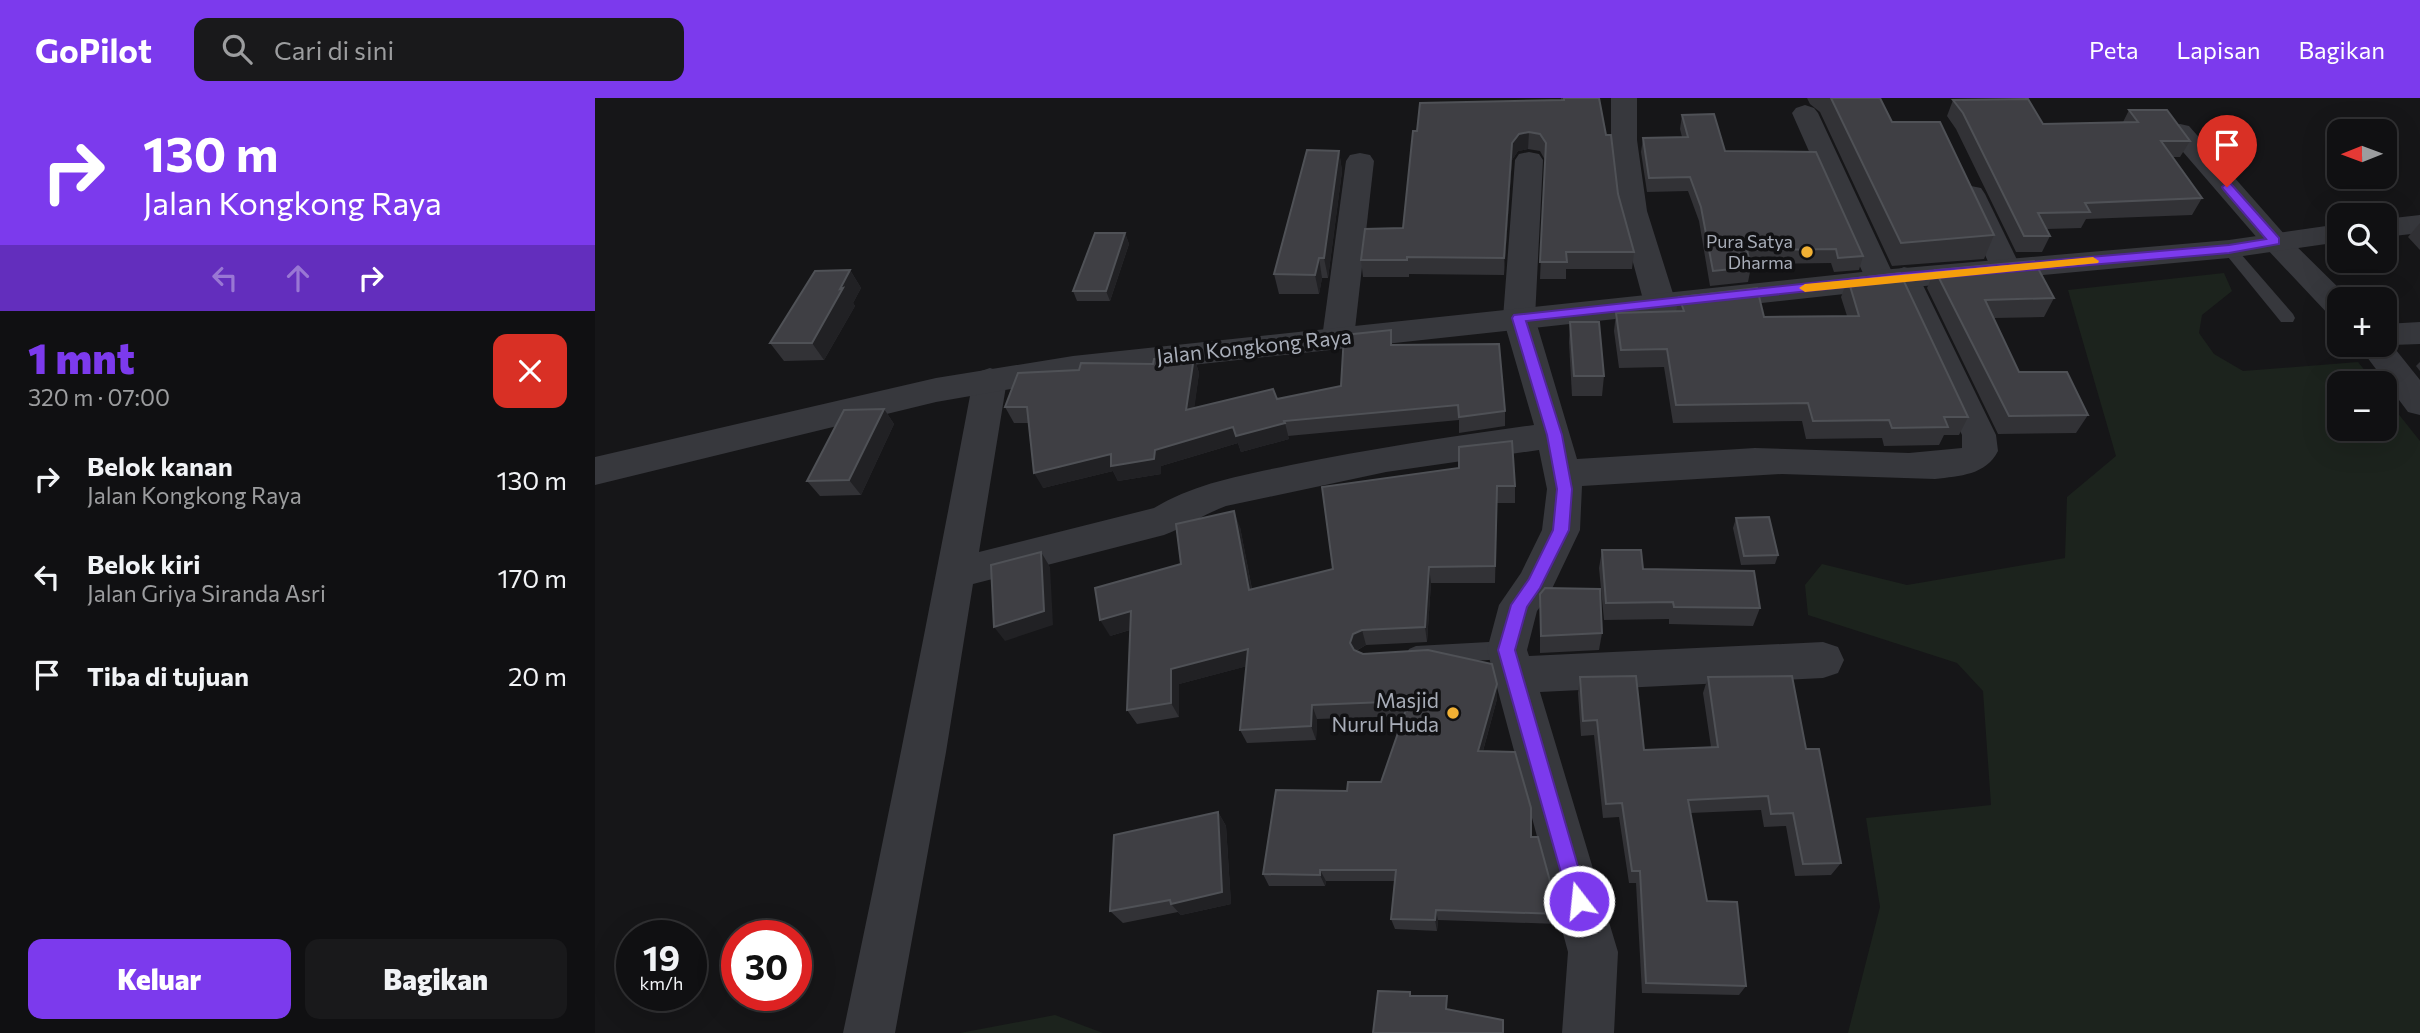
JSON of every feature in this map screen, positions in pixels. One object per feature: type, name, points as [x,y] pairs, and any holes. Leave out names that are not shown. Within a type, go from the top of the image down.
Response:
[{"type":"street","points":[[1624,98],[1624,140],[1633,211],[1660,303]]},
{"type":"street","points":[[1563,474],[1644,467],[1782,461],[1912,465],[1951,463],[1972,459],[1979,454],[1982,448],[1979,435],[1805,113]]},
{"type":"street","points":[[2180,132],[2275,241],[2327,295]]},
{"type":"street","points":[[1338,338],[1360,160]]},
{"type":"street","points":[[1529,160],[1518,318],[1554,435],[1565,489],[1561,530],[1535,584],[1519,605],[1511,662],[1593,952],[1588,1033]]},
{"type":"street","points":[[1959,168],[2005,268]]},
{"type":"street","points":[[2397,227],[2420,224]]},
{"type":"street","name":"Jalan Kongkong Raya","points":[[595,471],[936,390],[1073,367],[1893,278],[2229,249],[2327,235]]},
{"type":"street","points":[[2397,334],[2420,333]]},
{"type":"street","points":[[2384,357],[2420,403]]},
{"type":"street","points":[[869,1033],[924,752],[946,614],[956,573],[990,380]]},
{"type":"street","points":[[956,573],[1164,520],[1188,505],[1224,493],[1386,459],[1554,435]]},
{"type":"street","points":[[1511,662],[1822,660]]},
{"type":"lane","points":[[2229,249],[2287,318]]},
{"type":"lane","points":[[1392,656],[1511,662]]},
{"type":"shaded area","points":[[2224,273],[2232,291],[2202,315],[2199,333],[2214,354],[2243,371],[2358,362],[2365,371],[2327,371],[2327,441],[2397,441],[2397,412],[2420,441],[2420,1033],[1848,1033],[1880,907],[1866,818],[1991,805],[1983,691],[1957,663],[1808,615],[1805,585],[1822,564],[1907,585],[2065,558],[2067,497],[2116,456],[2068,290]]},
{"type":"shaded area","points":[[1055,1015],[1103,1033],[960,1033]]},
{"type":"building","points":[[1599,98],[1606,135],[1611,135],[1618,194],[1634,252],[1566,252],[1567,262],[1540,262],[1546,143],[1540,134],[1529,132],[1519,134],[1512,143],[1504,258],[1407,257],[1407,260],[1361,260],[1365,229],[1403,228],[1413,131],[1417,131],[1420,103]]},
{"type":"building","points":[[1831,98],[1880,98],[1892,122],[1940,122],[1994,235],[1901,243]]},
{"type":"building","points":[[2028,99],[2043,124],[2138,122],[2129,110],[2167,110],[2190,141],[2161,141],[2202,198],[2085,203],[2090,212],[2038,213],[2050,236],[2024,236],[1963,113],[1953,100]]},
{"type":"building","points":[[1714,114],[1725,151],[1816,152],[1863,256],[1838,258],[1836,249],[1747,250],[1751,267],[1713,271],[1701,207],[1690,177],[1649,178],[1643,138],[1688,137],[1682,115]]},
{"type":"building","points":[[1307,150],[1339,151],[1324,258],[1319,258],[1315,275],[1274,274]]},
{"type":"building","points":[[1095,233],[1125,233],[1106,291],[1073,291]]},
{"type":"building","points":[[2034,261],[2054,298],[1985,300],[2019,372],[2067,372],[2088,415],[2009,416],[1935,270]]},
{"type":"building","points":[[850,270],[840,289],[843,288],[812,343],[770,343],[815,271]]},
{"type":"building","points":[[1900,273],[1968,417],[1944,417],[1948,427],[1892,428],[1889,420],[1813,421],[1808,403],[1676,405],[1667,349],[1621,350],[1616,313],[1684,311],[1679,297],[1757,288],[1764,317],[1859,316],[1848,279]]},
{"type":"building","points":[[1570,322],[1599,322],[1604,376],[1574,376]]},
{"type":"building","points":[[1391,330],[1391,345],[1499,344],[1505,411],[1459,417],[1458,405],[1284,421],[1285,423],[1236,436],[1233,427],[1155,450],[1154,459],[1111,466],[1111,454],[1034,473],[1027,407],[1005,407],[1018,373],[1079,370],[1081,363],[1153,364],[1154,359],[1194,357],[1186,410],[1273,389],[1277,399],[1341,386],[1344,335]]},
{"type":"building","points":[[884,409],[849,480],[807,481],[844,410]]},
{"type":"building","points":[[1512,441],[1515,486],[1497,486],[1495,566],[1429,567],[1425,627],[1362,630],[1353,634],[1350,643],[1354,650],[1363,654],[1428,650],[1492,664],[1497,684],[1478,751],[1515,752],[1531,808],[1531,837],[1538,837],[1559,914],[1436,910],[1435,920],[1391,919],[1396,870],[1320,870],[1320,875],[1263,874],[1276,790],[1347,791],[1348,782],[1381,782],[1409,701],[1312,705],[1311,726],[1240,730],[1248,649],[1171,669],[1171,703],[1127,710],[1131,611],[1100,620],[1095,588],[1181,564],[1176,524],[1234,511],[1249,590],[1333,569],[1322,487],[1459,468],[1459,447]]},
{"type":"building","points":[[1769,517],[1778,555],[1744,556],[1736,518]]},
{"type":"building","points":[[1602,550],[1641,550],[1643,569],[1754,571],[1760,608],[1674,607],[1673,602],[1606,603]]},
{"type":"building","points":[[1041,552],[1044,611],[994,627],[991,565]]},
{"type":"building","points":[[1545,588],[1600,589],[1602,633],[1541,636],[1540,594]]},
{"type":"building","points":[[1636,676],[1644,750],[1718,747],[1708,677],[1792,676],[1806,749],[1819,749],[1841,863],[1803,864],[1793,813],[1771,814],[1768,796],[1688,800],[1707,901],[1737,902],[1746,986],[1646,983],[1640,871],[1632,871],[1622,803],[1606,804],[1597,720],[1583,721],[1580,677]]},
{"type":"building","points":[[1218,812],[1222,892],[1171,904],[1170,900],[1110,911],[1114,835]]},
{"type":"building","points":[[1378,991],[1410,992],[1410,996],[1447,996],[1446,1009],[1503,1020],[1503,1033],[1373,1033]]},
{"type":"slow traffic","points":[[1805,288],[2093,261]]},
{"type":"place","name":"Pura Satya Dharma","points":[[1807,252]]},
{"type":"place","name":"Masjid Nurul Huda","points":[[1453,713]]},
{"type":"route","points":[[1579,901],[1507,650],[1511,626],[1519,605],[1535,584],[1561,530],[1565,489],[1554,435],[1518,318],[1904,277],[2229,249],[2275,241],[2227,187]]}]
